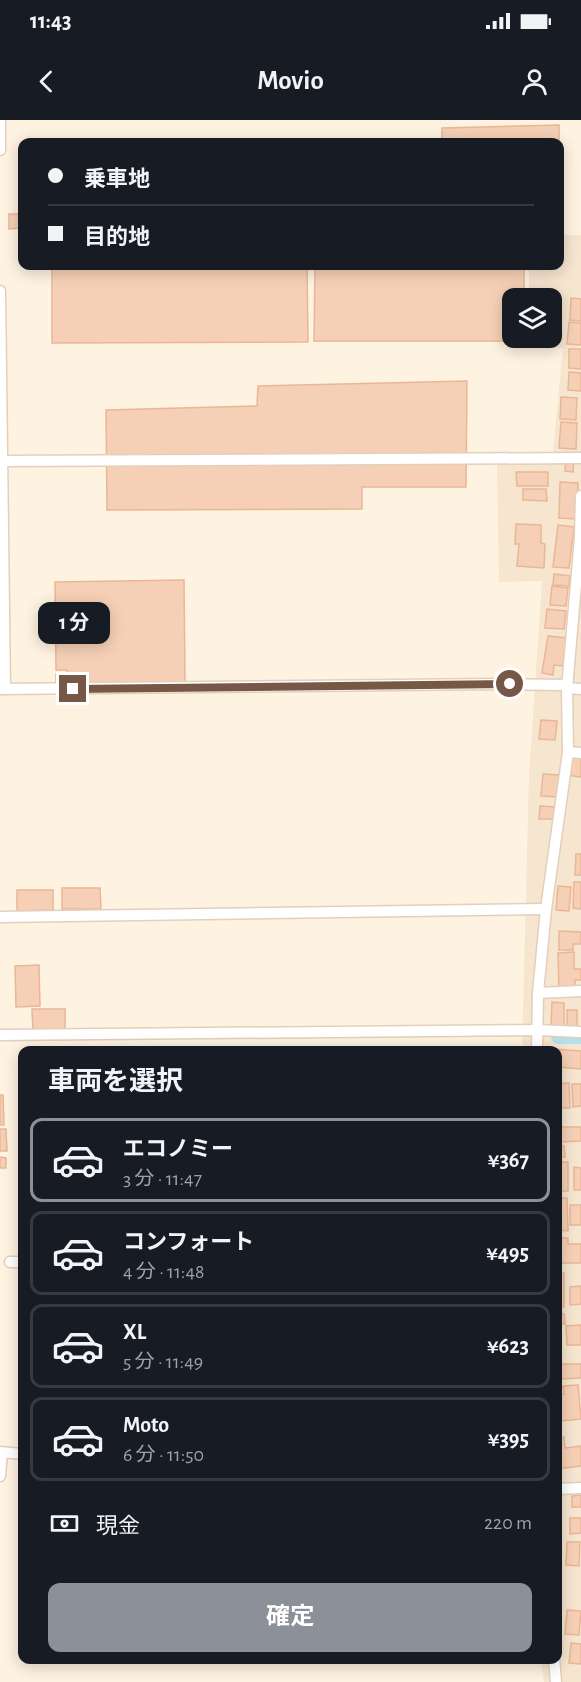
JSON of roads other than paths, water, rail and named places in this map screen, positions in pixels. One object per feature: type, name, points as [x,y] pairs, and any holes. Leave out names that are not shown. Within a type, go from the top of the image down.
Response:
[{"type":"street","points":[[0,120],[0,150]]},
{"type":"street","points":[[0,291],[2,689],[492,684],[581,689]]},
{"type":"street","points":[[1,461],[581,458]]},
{"type":"street","points":[[537,1046],[538,993],[546,909],[568,752],[567,687],[580,538],[581,496]]},
{"type":"street","points":[[568,752],[581,753]]},
{"type":"street","points":[[0,917],[546,909]]},
{"type":"street","points":[[538,993],[581,991]]},
{"type":"street","points":[[0,1035],[537,1030],[581,1032]]},
{"type":"street","points":[[10,1262],[18,1262]]},
{"type":"street","points":[[0,1476],[1,1453],[18,1454]]},
{"type":"street","points":[[562,1489],[581,1488]]},
{"type":"street","points":[[554,1664],[556,1682]]},
{"type":"waterway","points":[[558,1037],[581,1037]]}]
